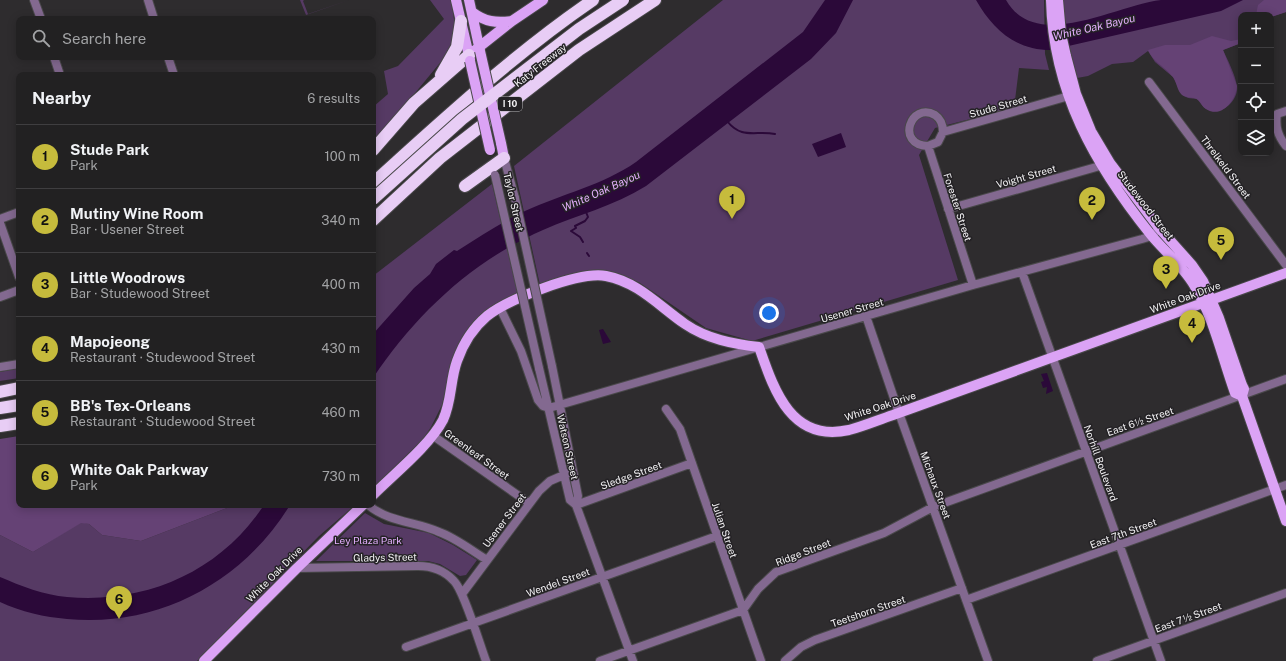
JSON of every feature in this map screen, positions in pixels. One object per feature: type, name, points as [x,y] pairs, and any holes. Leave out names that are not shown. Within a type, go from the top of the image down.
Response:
[{"type":"highway","name":"Katy Freeway","points":[[376,180],[500,70],[538,39],[593,0]]},
{"type":"highway","points":[[376,196],[462,119],[580,29],[623,0]]},
{"type":"highway","name":"Katy Freeway","points":[[376,217],[440,158],[573,55],[656,0]]},
{"type":"highway","points":[[438,81],[457,47],[461,21]]},
{"type":"highway","points":[[376,147],[414,103],[438,81],[475,54]]},
{"type":"highway","points":[[466,186],[505,163]]},
{"type":"highway","points":[[0,392],[16,389]]},
{"type":"highway","points":[[0,408],[16,405]]},
{"type":"highway","points":[[0,426],[16,423]]},
{"type":"main road","name":"Taylor Street","points":[[456,0],[461,21],[475,54],[501,143],[505,163]]},
{"type":"main road","name":"Taylor Street","points":[[469,0],[472,12],[475,54],[494,170]]},
{"type":"main road","points":[[475,54],[512,21],[543,0]]},
{"type":"main road","points":[[1051,0],[1056,45],[1070,91]]},
{"type":"main road","points":[[1058,0],[1061,34],[1070,91]]},
{"type":"main road","points":[[472,12],[486,21],[512,21]]},
{"type":"main road","name":"Studewood Street","points":[[1070,91],[1089,125],[1105,164],[1152,236],[1185,271],[1207,301]]},
{"type":"main road","name":"Studewood Street","points":[[1105,164],[1192,265],[1203,281],[1207,301],[1236,393],[1242,396],[1286,521]]},
{"type":"main road","name":"White Oak Drive","points":[[759,347],[779,399],[794,416],[811,428],[829,432],[850,430],[900,417],[1053,358],[1286,273]]},
{"type":"main road","points":[[376,492],[432,435],[445,414],[456,361],[466,342],[479,324],[500,308],[516,300],[564,282],[589,276],[606,276],[622,280],[635,286],[685,324],[701,333],[728,343],[759,347]]},
{"type":"main road","name":"White Oak Drive","points":[[204,661],[297,568],[360,508]]},
{"type":"street","points":[[34,0],[40,16]]},
{"type":"street","points":[[148,0],[153,16]]},
{"type":"street","points":[[55,60],[59,72]]},
{"type":"street","points":[[169,60],[173,72]]},
{"type":"street","name":"Threlkeld Street","points":[[1148,82],[1260,228],[1286,265]]},
{"type":"street","name":"Stude Street","points":[[942,132],[1070,91]]},
{"type":"street","points":[[1286,111],[1277,114],[1277,130],[1286,146]]},
{"type":"street","points":[[924,113],[934,114],[941,122],[942,132],[938,142],[928,146],[918,144],[911,137],[909,127],[914,117],[924,113]]},
{"type":"street","name":"Forester Street","points":[[928,146],[973,285]]},
{"type":"street","name":"Taylor Street","points":[[505,163],[531,268],[560,406]]},
{"type":"street","name":"Voight Street","points":[[948,209],[1105,164]]},
{"type":"street","name":"Taylor Street","points":[[494,170],[549,408]]},
{"type":"street","points":[[0,219],[16,213]]},
{"type":"street","points":[[0,223],[16,268]]},
{"type":"street","name":"Usener Street","points":[[549,408],[730,357],[759,347],[973,285],[1152,236],[1160,228]]},
{"type":"street","name":"Norhill Boulevard","points":[[1022,272],[1161,661]]},
{"type":"street","points":[[0,297],[16,291]]},
{"type":"street","name":"Watson Street","points":[[500,308],[521,351],[538,400],[543,406],[549,408],[570,500],[576,505],[633,661]]},
{"type":"street","name":"Michaux Street","points":[[866,316],[900,417],[987,661]]},
{"type":"street","points":[[728,343],[730,357]]},
{"type":"street","points":[[0,367],[16,364]]},
{"type":"street","name":"East 6½ Street","points":[[933,507],[1086,450],[1242,396],[1286,379]]},
{"type":"street","name":"Watson Street","points":[[560,406],[578,496],[576,505]]},
{"type":"street","name":"Julian Street","points":[[666,409],[680,429],[761,661]]},
{"type":"street","name":"Greenleaf Street","points":[[432,435],[529,503]]},
{"type":"street","name":"Sledge Street","points":[[576,505],[692,463]]},
{"type":"street","name":"Usener Street","points":[[462,594],[529,503],[550,481],[563,474],[573,471]]},
{"type":"street","name":"East 7th Street","points":[[966,600],[1286,485]]},
{"type":"street","name":"Ridge Street","points":[[743,610],[758,588],[776,572],[879,535],[933,507]]},
{"type":"street","points":[[372,508],[384,516],[394,520],[439,532],[487,560]]},
{"type":"street","name":"Wendel Street","points":[[406,647],[717,536]]},
{"type":"street","name":"Gladys Street","points":[[297,568],[429,566],[447,574],[456,582],[462,594],[486,661]]},
{"type":"street","name":"Teetshorn Street","points":[[785,661],[801,647],[815,640],[962,588]]},
{"type":"street","name":"East 7½ Street","points":[[1097,661],[1286,593]]},
{"type":"street","points":[[600,661],[743,610]]},
{"type":"green space","points":[[300,0],[304,0],[303,1],[308,14],[349,0],[306,15]]},
{"type":"green space","points":[[430,0],[451,0],[456,32],[453,47],[376,140],[376,104],[388,94],[384,71],[398,66],[444,19]]},
{"type":"green space","points":[[723,0],[1044,0],[1045,54],[1049,70],[1019,68],[1014,108],[935,128],[919,155],[958,280],[752,341],[706,328],[640,283],[617,273],[601,271],[581,272],[540,285],[514,166]]},
{"type":"green space","points":[[1061,0],[1286,0],[1286,12],[1274,16],[1274,12],[1238,12],[1238,44],[1223,50],[1235,77],[1237,91],[1228,106],[1219,111],[1208,110],[1197,99],[1188,98],[1182,95],[1173,77],[1155,62],[1148,51],[1133,62],[1112,64],[1088,76],[1077,78],[1074,75]]},
{"type":"green space","points":[[492,184],[518,294],[502,302],[453,359],[442,405],[431,427],[423,439],[376,485],[376,274]]},
{"type":"green space","points":[[16,369],[16,378],[0,381],[0,372]]},
{"type":"green space","points":[[227,508],[352,508],[319,536],[197,661],[0,661],[0,535],[33,552],[81,522],[89,524],[102,535],[141,541]]},
{"type":"green space","name":"Ley Plaza Park","points":[[365,513],[384,524],[429,533],[453,545],[477,560],[466,575],[460,576],[440,564],[428,561],[316,561]]},
{"type":"shaded area","points":[[1264,0],[1286,0],[1286,12],[1274,16],[1274,12],[1257,12],[1258,5]]},
{"type":"shaded area","points":[[1212,36],[1231,41],[1238,40],[1238,44],[1223,50],[1237,86],[1234,97],[1223,110],[1217,112],[1206,109],[1196,99],[1181,94],[1173,77],[1153,58],[1148,50],[1165,45],[1190,45]]},
{"type":"shaded area","points":[[16,436],[16,508],[227,508],[141,541],[102,535],[89,524],[81,523],[33,552],[0,535],[0,439]]},
{"type":"water","name":"White Oak Bayou","points":[[825,0],[853,0],[836,33],[811,59],[646,186],[621,199],[543,230],[493,257],[469,274],[427,311],[408,332],[376,374],[376,331],[414,288],[430,274],[436,264],[454,250],[457,251],[490,230],[525,211],[610,177],[636,162],[803,32]]},
{"type":"water","name":"White Oak Bayou","points":[[976,0],[1006,0],[1019,15],[1037,23],[1056,25],[1078,22],[1161,0],[1243,0],[1221,11],[1051,50],[1027,46],[1016,42],[1007,36],[990,20]]},
{"type":"water","points":[[841,133],[846,147],[818,157],[812,144]]},
{"type":"water","points":[[603,329],[611,342],[603,344],[599,330]]},
{"type":"water","points":[[1047,373],[1053,391],[1046,394],[1047,387],[1043,388],[1041,382],[1044,381],[1041,374]]},
{"type":"water","points":[[262,508],[288,508],[271,532],[248,557],[223,577],[195,594],[165,607],[134,616],[101,620],[67,619],[33,614],[0,602],[0,577],[24,587],[67,597],[96,598],[125,595],[152,589],[179,579],[203,565],[226,549],[246,528]]},
{"type":"waterway","points":[[727,121],[733,127],[744,132],[775,134]]},
{"type":"waterway","points":[[583,242],[580,237],[571,231],[576,228],[575,226],[585,221],[588,217],[586,212]]},
{"type":"place","name":"Stude Park","points":[[732,219]]},
{"type":"place","name":"Mutiny Wine Room","points":[[1092,220]]},
{"type":"place","name":"BB's Tex-Orleans","points":[[1221,260]]},
{"type":"place","name":"Little Woodrows","points":[[1166,289]]},
{"type":"place","name":"Mapojeong","points":[[1192,343]]},
{"type":"place","name":"White Oak Parkway","points":[[119,619]]}]
